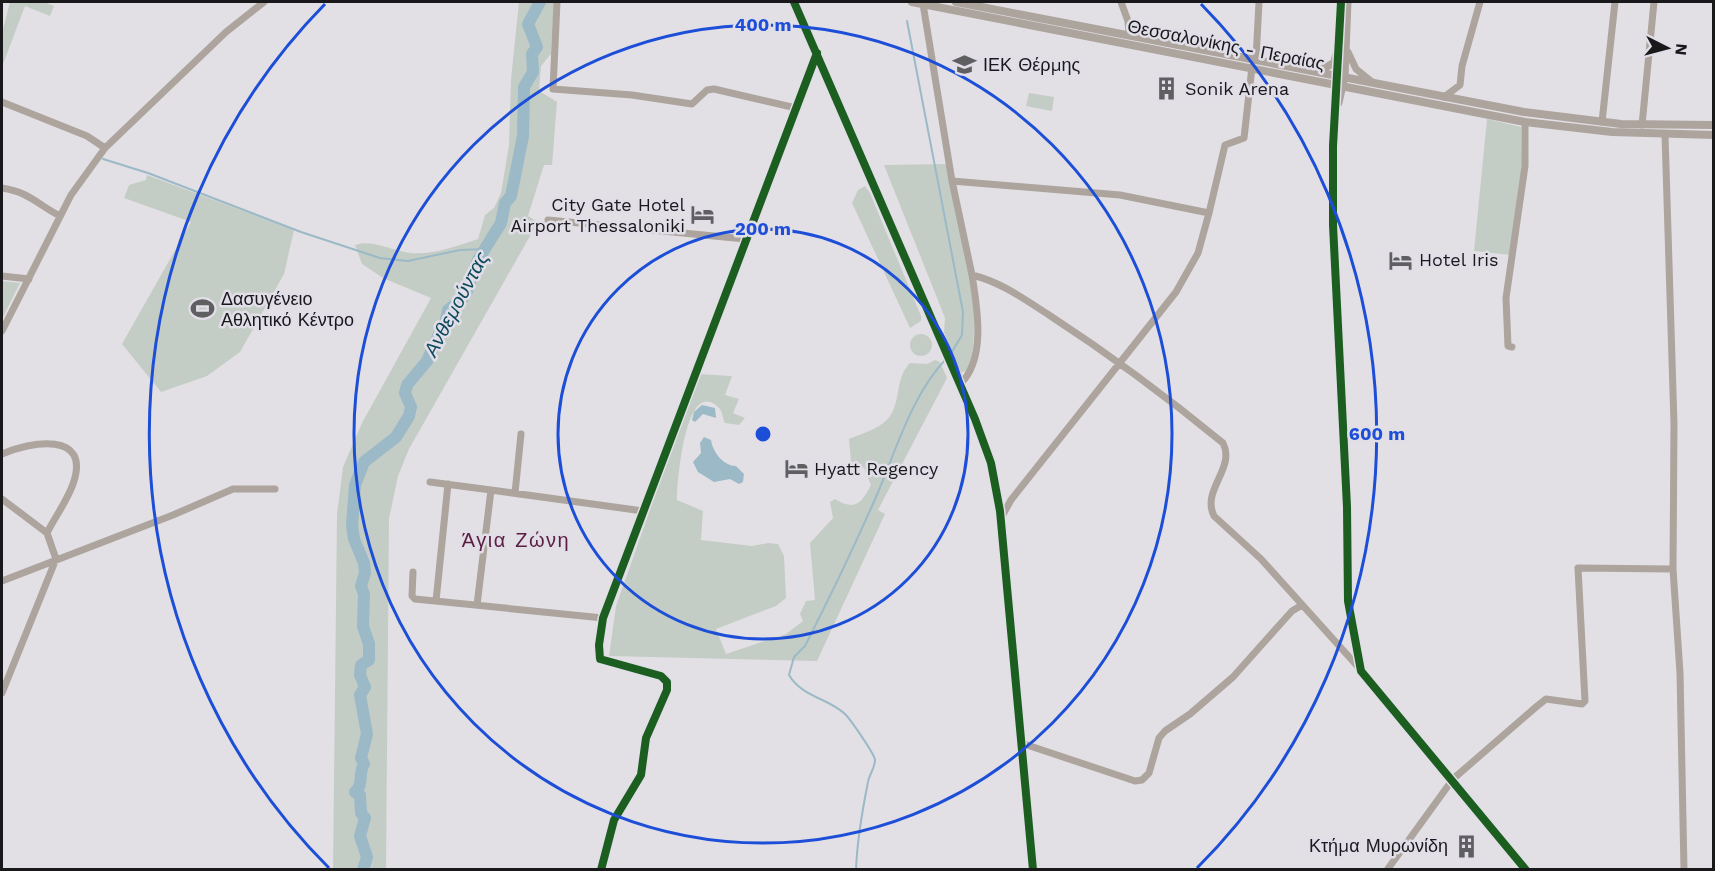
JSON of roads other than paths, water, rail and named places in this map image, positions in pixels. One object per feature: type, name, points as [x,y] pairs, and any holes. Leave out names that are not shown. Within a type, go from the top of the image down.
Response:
[{"type":"main road","name":"Θεσσαλονίκης - Περαίας","points":[[916,2],[1254,63],[1525,122],[1665,135],[1713,135]]},
{"type":"main road","name":"Θεσσαλονίκης - Περαίας","points":[[956,2],[1129,34],[1254,63],[1317,70],[1340,80],[1372,82],[1524,112],[1642,125],[1713,125]]},
{"type":"main road","points":[[1317,70],[1330,67],[1343,46]]},
{"type":"street","points":[[2,331],[60,216],[84,175],[105,148],[226,32],[264,2]]},
{"type":"street","points":[[557,2],[553,89],[633,95],[692,104],[708,90],[714,89],[796,108]]},
{"type":"street","points":[[794,2],[981,434],[997,492],[1033,870]]},
{"type":"street","points":[[916,2],[972,275],[976,306],[976,348],[968,374],[959,385]]},
{"type":"street","points":[[1121,2],[1128,21],[1129,34]]},
{"type":"street","points":[[1000,520],[1015,495],[1120,365],[1188,275],[1198,253],[1225,145],[1244,138],[1254,63],[1258,2]]},
{"type":"street","points":[[1341,2],[1343,46],[1352,63],[1372,82]]},
{"type":"street","points":[[1348,2],[1332,155],[1332,225],[1347,507],[1348,601],[1361,671]]},
{"type":"street","points":[[1444,97],[1460,86],[1462,66],[1480,2]]},
{"type":"street","points":[[1602,122],[1615,2]]},
{"type":"street","points":[[1642,125],[1654,2]]},
{"type":"street","points":[[601,870],[614,820],[640,775],[646,738],[667,690],[667,682],[661,676],[600,659],[598,645],[603,618],[817,53]]},
{"type":"street","points":[[2,102],[87,136],[105,148]]},
{"type":"street","points":[[1512,347],[1508,346],[1506,298],[1525,166],[1525,122]]},
{"type":"street","points":[[1665,135],[1674,424],[1673,569],[1681,696],[1684,870]]},
{"type":"street","points":[[952,181],[1120,195],[1209,213]]},
{"type":"street","points":[[2,189],[30,196],[43,208],[60,216]]},
{"type":"street","points":[[548,220],[745,239]]},
{"type":"street","points":[[972,275],[1009,289],[1120,365],[1223,443],[1228,452],[1227,460],[1213,493],[1212,511],[1302,605],[1361,671],[1453,779],[1526,870]]},
{"type":"street","points":[[2,276],[29,279]]},
{"type":"street","points":[[515,493],[521,434]]},
{"type":"street","points":[[2,454],[40,442],[55,443],[67,449],[73,456],[74,482],[47,533]]},
{"type":"street","points":[[430,482],[643,511]]},
{"type":"street","points":[[436,601],[448,484]]},
{"type":"street","points":[[2,581],[173,515],[233,489],[275,489]]},
{"type":"street","points":[[477,605],[492,490]]},
{"type":"street","points":[[997,492],[1006,496],[1015,495]]},
{"type":"street","points":[[2,499],[47,533],[56,559],[2,693]]},
{"type":"street","points":[[1386,870],[1453,779],[1546,699],[1582,704],[1584,700],[1578,568],[1673,569]]},
{"type":"street","points":[[412,572],[413,597],[603,618]]},
{"type":"street","points":[[1021,742],[1135,781],[1142,780],[1149,773],[1158,738],[1233,677],[1292,611],[1302,605]]},
{"type":"water","points":[[702,405],[715,408],[716,418],[703,414],[695,422],[692,420],[694,412]]},
{"type":"water","points":[[704,437],[711,440],[714,450],[723,461],[736,466],[744,474],[743,482],[739,484],[730,479],[714,482],[698,472],[693,462],[701,453],[700,443]]},
{"type":"waterway","name":"Ανθεμούντας","points":[[363,870],[367,857],[360,836],[365,818],[361,813],[360,795],[355,792],[358,789],[364,764],[361,758],[367,734],[360,695],[365,687],[360,675],[361,665],[369,660],[369,644],[363,626],[364,594],[361,586],[365,573],[364,563],[354,539],[352,526],[355,485],[364,462],[396,437],[409,416],[411,407],[405,393],[407,385],[427,361],[439,334],[443,333],[448,310],[462,299],[467,291],[478,260],[501,223],[505,203],[511,196],[523,136],[524,87],[533,72],[532,54],[537,47],[528,24],[540,2]]},
{"type":"waterway","points":[[907,21],[963,312],[962,335],[950,355]]},
{"type":"waterway","points":[[103,159],[148,173],[301,232],[380,258],[408,261],[460,250],[486,249]]},
{"type":"waterway","points":[[856,870],[862,815],[869,779],[875,763],[874,757],[845,714],[808,693],[789,675],[794,657],[805,646],[850,553],[914,406],[923,389],[946,359]]},
{"type":"place","name":"ΙΕΚ Θέρμης","points":[[965,65]]},
{"type":"place","name":"Sonik Arena","points":[[1167,89]]},
{"type":"place","name":"City Gate Hotel Airport Thessaloniki","points":[[703,215]]},
{"type":"place","name":"Hotel Iris","points":[[1401,260]]},
{"type":"place","name":"Δασυγένειο Αθλητικό Κέντρο","points":[[203,309]]},
{"type":"place","name":"Hyatt Regency","points":[[796,469]]},
{"type":"place","name":"Κτήμα Μυρωνίδη","points":[[1466,846]]},
{"type":"district","name":"Άγια Ζώνη","points":[[516,540]]}]
